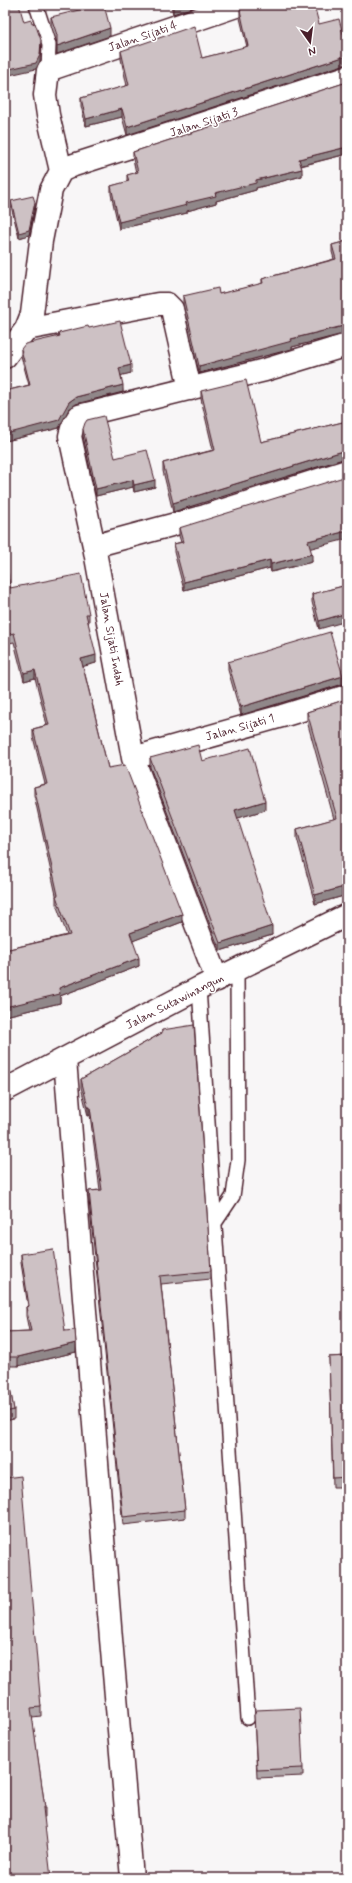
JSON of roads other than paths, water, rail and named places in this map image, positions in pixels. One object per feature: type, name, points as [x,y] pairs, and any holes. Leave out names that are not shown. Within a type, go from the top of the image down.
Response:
[{"type":"street","name":"Jalan Sijati 4","points":[[48,70],[239,5]]},
{"type":"street","points":[[5,356],[26,329],[32,314],[41,241],[51,190],[61,171],[46,102],[48,70]]},
{"type":"street","name":"Jalan Sijati 3","points":[[61,171],[74,165],[347,77]]},
{"type":"street","points":[[26,329],[158,304],[167,304],[172,308],[190,389]]},
{"type":"street","name":"Jalan Sijati Indah","points":[[208,984],[133,758],[94,546],[70,436],[73,425],[79,416],[265,370],[347,345]]},
{"type":"street","points":[[94,546],[205,516],[347,471]]},
{"type":"street","name":"Jalan Sijati 1","points":[[133,758],[347,696]]},
{"type":"street","name":"Jalan Sutawinangun","points":[[5,1090],[208,984],[347,916]]},
{"type":"street","points":[[65,1059],[111,1639],[132,1878]]},
{"type":"lane","points":[[36,5],[49,45],[48,70]]},
{"type":"lane","points":[[215,1223],[233,1196],[238,1160],[236,970]]},
{"type":"lane","points":[[208,984],[215,1223],[248,1718]]}]
